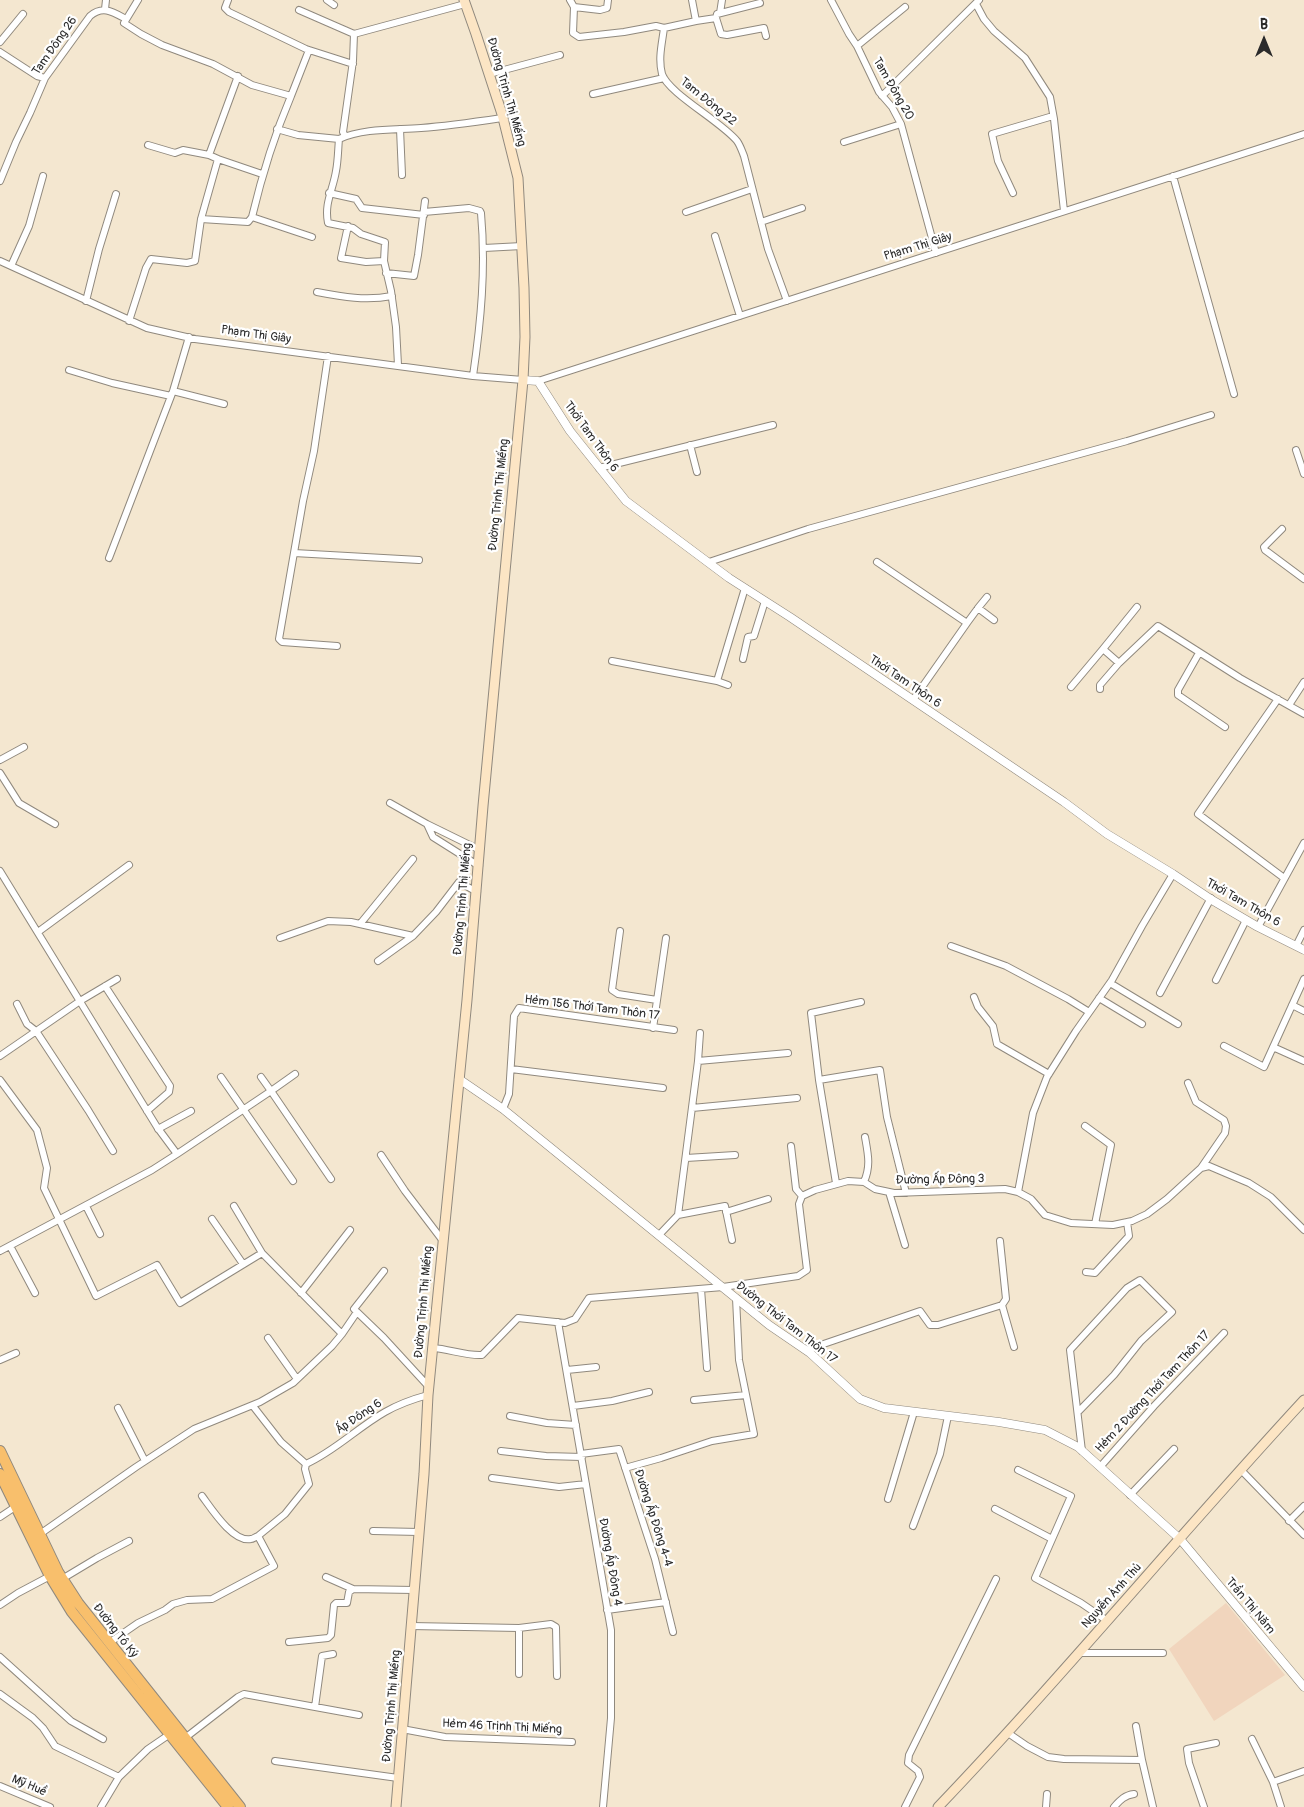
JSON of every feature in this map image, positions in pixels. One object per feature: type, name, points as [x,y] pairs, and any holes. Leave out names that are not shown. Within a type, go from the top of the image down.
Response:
[{"type":"main road","name":"Đường Trịnh Thị Miếng","points":[[396,1807],[442,1241],[477,892],[523,380],[525,336],[518,178],[489,74],[464,2]]},
{"type":"main road","name":"Nguyễn Ảnh Thủ","points":[[938,1807],[1008,1733],[1106,1620],[1304,1400]]},
{"type":"main road","name":"Đường Tô Ký","points":[[0,1451],[20,1504],[36,1537],[78,1603],[240,1807]]},
{"type":"main road","name":"Đường Tô Ký","points":[[0,1474],[20,1504]]},
{"type":"main road","name":"Đường Tô Ký","points":[[36,1537],[50,1576],[72,1612],[228,1807]]},
{"type":"street","points":[[106,0],[105,9],[126,19]]},
{"type":"street","points":[[138,0],[124,23],[141,34],[162,45],[213,64],[252,85],[291,96]]},
{"type":"street","points":[[228,0],[225,8],[230,12],[309,50],[353,64]]},
{"type":"street","points":[[327,0],[334,5]]},
{"type":"street","points":[[570,0],[574,7],[573,33],[579,37],[656,26],[664,28],[716,18]]},
{"type":"street","points":[[574,7],[600,10],[606,8],[608,0]]},
{"type":"street","points":[[692,0],[696,21]]},
{"type":"street","points":[[720,13],[722,0]]},
{"type":"street","name":"Tam Đông 20","points":[[831,0],[882,96],[892,107],[901,124],[936,253]]},
{"type":"street","points":[[299,10],[354,34],[464,2]]},
{"type":"street","points":[[760,2],[717,14],[716,18],[721,34],[726,35],[764,28],[766,36]]},
{"type":"street","points":[[882,96],[978,2],[984,19],[994,31],[1026,58],[1050,97],[1064,211]]},
{"type":"street","points":[[857,46],[905,7]]},
{"type":"street","name":"Tam Đông 26","points":[[0,182],[44,78],[90,16],[95,12],[105,9]]},
{"type":"street","points":[[0,42],[23,14]]},
{"type":"street","name":"Tam Đông 22","points":[[664,28],[660,55],[664,78],[668,84],[738,142],[744,156],[768,249],[787,301]]},
{"type":"street","points":[[354,34],[353,64],[343,132],[326,212],[328,222],[348,226],[360,234],[385,242],[384,261],[392,296],[398,365]]},
{"type":"street","points":[[201,219],[248,222],[252,217],[262,174],[277,129],[309,50]]},
{"type":"street","points":[[0,52],[37,76],[44,78]]},
{"type":"street","points":[[489,74],[560,55]]},
{"type":"street","points":[[209,155],[238,76]]},
{"type":"street","points":[[593,94],[664,78]]},
{"type":"street","points":[[1013,194],[998,160],[992,134],[1053,116]]},
{"type":"street","points":[[277,129],[298,135],[342,138],[372,131],[448,125],[502,118]]},
{"type":"street","points":[[844,142],[901,124]]},
{"type":"street","points":[[400,129],[402,175]]},
{"type":"street","name":"Phạm Thị Giây","points":[[538,381],[1304,134]]},
{"type":"street","points":[[148,145],[175,153],[183,150],[209,155],[262,174]]},
{"type":"street","points":[[129,321],[146,268],[151,259],[187,263],[195,261],[201,219],[218,159]]},
{"type":"street","points":[[11,266],[29,226],[43,176]]},
{"type":"street","points":[[1174,176],[1234,394]]},
{"type":"street","points":[[686,212],[752,189]]},
{"type":"street","points":[[329,193],[356,199],[362,208],[424,214],[469,208],[480,211],[484,248],[480,330],[473,376]]},
{"type":"street","points":[[86,301],[99,249],[116,194]]},
{"type":"street","points":[[386,273],[414,276],[425,201]]},
{"type":"street","points":[[761,222],[802,208]]},
{"type":"street","points":[[252,217],[312,237]]},
{"type":"street","points":[[348,226],[341,258],[366,262],[384,261]]},
{"type":"street","points":[[715,236],[740,316]]},
{"type":"street","points":[[484,248],[522,246]]},
{"type":"street","name":"Phạm Thị Giây","points":[[0,261],[147,328],[189,337],[473,376],[523,380]]},
{"type":"street","points":[[317,292],[353,298],[392,296]]},
{"type":"street","points":[[108,558],[172,394],[189,337]]},
{"type":"street","points":[[328,356],[314,451],[303,501],[279,641],[337,646]]},
{"type":"street","points":[[69,370],[112,383],[224,404]]},
{"type":"street","points":[[523,380],[538,381]]},
{"type":"street","name":"Thới Tam Thôn 6","points":[[538,381],[570,431],[626,501],[745,588],[1064,802],[1107,834],[1246,920],[1300,948]]},
{"type":"street","points":[[709,562],[808,529],[1127,441],[1187,424],[1211,415]]},
{"type":"street","points":[[599,468],[774,425]]},
{"type":"street","points":[[690,445],[697,472]]},
{"type":"street","points":[[1296,450],[1304,474]]},
{"type":"street","points":[[1282,529],[1264,547],[1265,550],[1304,579]]},
{"type":"street","points":[[294,553],[419,560]]},
{"type":"street","points":[[877,562],[967,623]]},
{"type":"street","points":[[716,681],[745,588]]},
{"type":"street","points":[[913,700],[987,597]]},
{"type":"street","points":[[742,659],[748,637],[754,636],[756,632],[765,601]]},
{"type":"street","points":[[978,608],[994,620]]},
{"type":"street","points":[[1071,687],[1137,608]]},
{"type":"street","points":[[1100,689],[1099,686],[1119,663],[1158,626],[1199,653],[1304,714]]},
{"type":"street","points":[[1103,649],[1119,663]]},
{"type":"street","points":[[1199,653],[1178,690],[1178,695],[1224,727]]},
{"type":"street","points":[[612,661],[728,685]]},
{"type":"street","points":[[1289,705],[1304,682]]},
{"type":"street","points":[[1278,699],[1198,814],[1284,878]]},
{"type":"street","points":[[0,760],[24,747]]},
{"type":"street","points":[[0,773],[19,803],[55,824]]},
{"type":"street","points":[[390,803],[480,850]]},
{"type":"street","points":[[427,824],[433,837],[479,866]]},
{"type":"street","points":[[1258,927],[1304,843]]},
{"type":"street","points":[[360,924],[413,859]]},
{"type":"street","points":[[38,932],[130,865]]},
{"type":"street","points":[[0,871],[158,1129],[176,1154]]},
{"type":"street","points":[[1173,874],[1110,984],[1089,1012],[1049,1074],[1033,1113],[1018,1192],[1031,1199],[1045,1215],[1071,1222],[1113,1225],[1147,1214],[1167,1199],[1201,1168],[1225,1133],[1226,1126],[1224,1120],[1196,1102],[1188,1083]]},
{"type":"street","points":[[378,961],[413,936],[436,912],[459,882],[477,892]]},
{"type":"street","points":[[1160,993],[1211,898]]},
{"type":"street","points":[[1216,980],[1246,920]]},
{"type":"street","points":[[280,938],[328,921],[360,924],[413,936]]},
{"type":"street","points":[[1300,948],[1304,930]]},
{"type":"street","points":[[620,931],[612,990],[618,994],[657,1000]]},
{"type":"street","points":[[653,1028],[666,938]]},
{"type":"street","points":[[951,946],[1006,966],[1089,1012]]},
{"type":"street","points":[[0,1056],[117,978]]},
{"type":"street","points":[[1224,1046],[1264,1067],[1304,979]]},
{"type":"street","points":[[1110,984],[1178,1024]]},
{"type":"street","points":[[106,986],[170,1086],[169,1092],[147,1111]]},
{"type":"street","points":[[974,997],[978,1007],[993,1026],[997,1044],[1049,1074]]},
{"type":"street","points":[[1099,998],[1142,1024]]},
{"type":"street","points":[[836,1184],[810,1013],[861,1002]]},
{"type":"street","points":[[17,1004],[27,1024],[36,1031],[113,1151]]},
{"type":"street","points":[[1292,1005],[1304,1011]]},
{"type":"street","name":"Hẻm 156 Thới Tam Thôn 17","points":[[503,1109],[509,1094],[514,1016],[519,1008],[674,1030]]},
{"type":"street","points":[[659,1235],[678,1215],[700,1033]]},
{"type":"street","points":[[1273,1047],[1304,1061]]},
{"type":"street","points":[[698,1061],[788,1052]]},
{"type":"street","points":[[511,1069],[663,1088]]},
{"type":"street","points":[[819,1080],[880,1070],[887,1117],[906,1193]]},
{"type":"street","points":[[0,1251],[152,1170],[295,1074]]},
{"type":"street","points":[[221,1077],[293,1181]]},
{"type":"street","points":[[261,1077],[331,1179]]},
{"type":"street","name":"Đường Thới Tam Thôn 17","points":[[459,1079],[503,1109],[769,1325],[806,1350],[860,1398],[884,1408],[999,1422],[1045,1430],[1078,1447],[1180,1539]]},
{"type":"street","points":[[0,1080],[38,1130],[47,1168],[44,1188],[96,1296],[157,1265],[180,1303],[262,1253]]},
{"type":"street","points":[[692,1108],[797,1098]]},
{"type":"street","points":[[158,1129],[191,1111]]},
{"type":"street","points":[[1085,1126],[1111,1145],[1095,1224]]},
{"type":"street","points":[[864,1182],[870,1160],[865,1137]]},
{"type":"street","points":[[433,1348],[448,1349],[475,1356],[482,1355],[518,1318],[565,1323],[575,1319],[589,1298],[723,1287],[798,1276],[807,1270],[799,1204],[802,1196],[796,1189],[791,1146]]},
{"type":"street","points":[[381,1155],[442,1241]]},
{"type":"street","points":[[686,1158],[735,1155]]},
{"type":"street","points":[[1201,1168],[1209,1166],[1249,1183],[1271,1197],[1304,1230]]},
{"type":"street","name":"Đường Ấp Đông 3","points":[[802,1196],[848,1181],[864,1182],[875,1189],[889,1192],[1005,1189],[1018,1192]]},
{"type":"street","points":[[889,1192],[905,1245]]},
{"type":"street","points":[[726,1212],[768,1199]]},
{"type":"street","points":[[86,1206],[100,1234]]},
{"type":"street","points":[[234,1206],[262,1253],[342,1334]]},
{"type":"street","points":[[678,1215],[725,1206],[732,1240]]},
{"type":"street","points":[[212,1219],[243,1264]]},
{"type":"street","points":[[1086,1272],[1095,1274],[1118,1250],[1129,1236],[1127,1222]]},
{"type":"street","points":[[301,1293],[350,1230]]},
{"type":"street","points":[[806,1350],[920,1311],[930,1325],[938,1325],[1002,1305],[1006,1299],[1000,1241]]},
{"type":"street","points":[[10,1246],[35,1294]]},
{"type":"street","points":[[384,1270],[354,1309],[384,1338],[429,1391]]},
{"type":"street","points":[[1078,1412],[1114,1375],[1141,1341],[1172,1312],[1140,1280],[1127,1288],[1070,1350],[1082,1451]]},
{"type":"street","points":[[701,1289],[707,1368]]},
{"type":"street","points":[[625,1468],[712,1441],[754,1434],[739,1360],[736,1298]]},
{"type":"street","points":[[1002,1305],[1014,1347]]},
{"type":"street","points":[[36,1537],[194,1429],[253,1406],[297,1379],[342,1334],[357,1312]]},
{"type":"street","name":"Đường Ấp Đông 4","points":[[558,1322],[611,1630],[611,1718],[603,1807]]},
{"type":"street","name":"Hẻm 2 Đường Thới Tam Thôn 17","points":[[1100,1467],[1224,1332]]},
{"type":"street","points":[[268,1338],[297,1379]]},
{"type":"street","points":[[0,1360],[16,1354]]},
{"type":"street","points":[[567,1370],[596,1367]]},
{"type":"street","name":"Ấp Đông 6","points":[[306,1464],[325,1455],[384,1413],[405,1401],[429,1391]]},
{"type":"street","points":[[573,1406],[612,1401],[649,1392]]},
{"type":"street","points":[[694,1400],[746,1395]]},
{"type":"street","points":[[202,1496],[226,1528],[250,1540],[258,1536],[285,1514],[309,1484],[304,1469],[306,1464],[281,1442],[253,1406]]},
{"type":"street","points":[[118,1408],[145,1461]]},
{"type":"street","points":[[888,1500],[914,1412]]},
{"type":"street","points":[[510,1416],[547,1423],[576,1425]]},
{"type":"street","points":[[913,1526],[940,1454],[948,1416]]},
{"type":"street","name":"Đường Ấp Đông 4-4","points":[[581,1456],[619,1449],[655,1559],[673,1632]]},
{"type":"street","points":[[1130,1494],[1174,1449]]},
{"type":"street","points":[[501,1451],[546,1456],[581,1456]]},
{"type":"street","points":[[1018,1470],[1071,1496],[1035,1578],[1081,1603],[1106,1620]]},
{"type":"street","points":[[1241,1470],[1304,1535]]},
{"type":"street","points":[[492,1478],[559,1487],[586,1484]]},
{"type":"street","points":[[0,1517],[20,1504]]},
{"type":"street","points":[[1289,1521],[1304,1506]]},
{"type":"street","points":[[995,1509],[1052,1539]]},
{"type":"street","points":[[373,1531],[419,1532]]},
{"type":"street","points":[[258,1536],[274,1566]]},
{"type":"street","name":"Trần Thị Năm","points":[[1180,1539],[1304,1687]]},
{"type":"street","points":[[62,1579],[130,1541]]},
{"type":"street","points":[[109,1644],[138,1623],[173,1604],[187,1600],[212,1599],[282,1562]]},
{"type":"street","points":[[0,1605],[50,1576]]},
{"type":"street","points":[[326,1577],[353,1589],[414,1590]]},
{"type":"street","points":[[905,1807],[920,1777],[918,1771],[908,1763],[909,1755],[996,1579]]},
{"type":"street","points":[[289,1642],[328,1638],[331,1635],[334,1605],[336,1603],[347,1603],[349,1592],[353,1589]]},
{"type":"street","points":[[607,1610],[666,1602]]},
{"type":"street","points":[[411,1626],[519,1628],[551,1624],[556,1627],[557,1676]]},
{"type":"street","points":[[519,1628],[519,1674]]},
{"type":"street","points":[[1079,1653],[1163,1653]]},
{"type":"street","points":[[315,1707],[322,1656],[333,1654]]},
{"type":"street","points":[[0,1656],[71,1721],[103,1739]]},
{"type":"street","points":[[0,1694],[33,1718],[43,1728],[55,1746],[119,1777]]},
{"type":"street","points":[[185,1738],[244,1694],[359,1715]]},
{"type":"street","points":[[1136,1726],[1153,1807]]},
{"type":"street","name":"Hẻm 46 Trịnh Thị Miếng","points":[[402,1729],[445,1737],[572,1742]]},
{"type":"street","points":[[1008,1733],[1048,1757],[1142,1760]]},
{"type":"street","points":[[101,1807],[119,1777],[148,1749],[170,1734]]},
{"type":"street","points":[[1252,1739],[1273,1782],[1281,1807]]},
{"type":"street","points":[[1204,1807],[1189,1763],[1187,1749],[1216,1743]]},
{"type":"street","points":[[275,1761],[398,1778]]},
{"type":"street","points":[[1273,1782],[1304,1771]]},
{"type":"street","name":"Mỹ Huề","points":[[0,1786],[50,1807]]},
{"type":"street","points":[[1046,1807],[1048,1794]]},
{"type":"street","points":[[1114,1807],[1128,1794],[1134,1794]]},
{"type":"shaded area","points":[[1226,1603],[1285,1675],[1214,1721],[1169,1649]]}]
